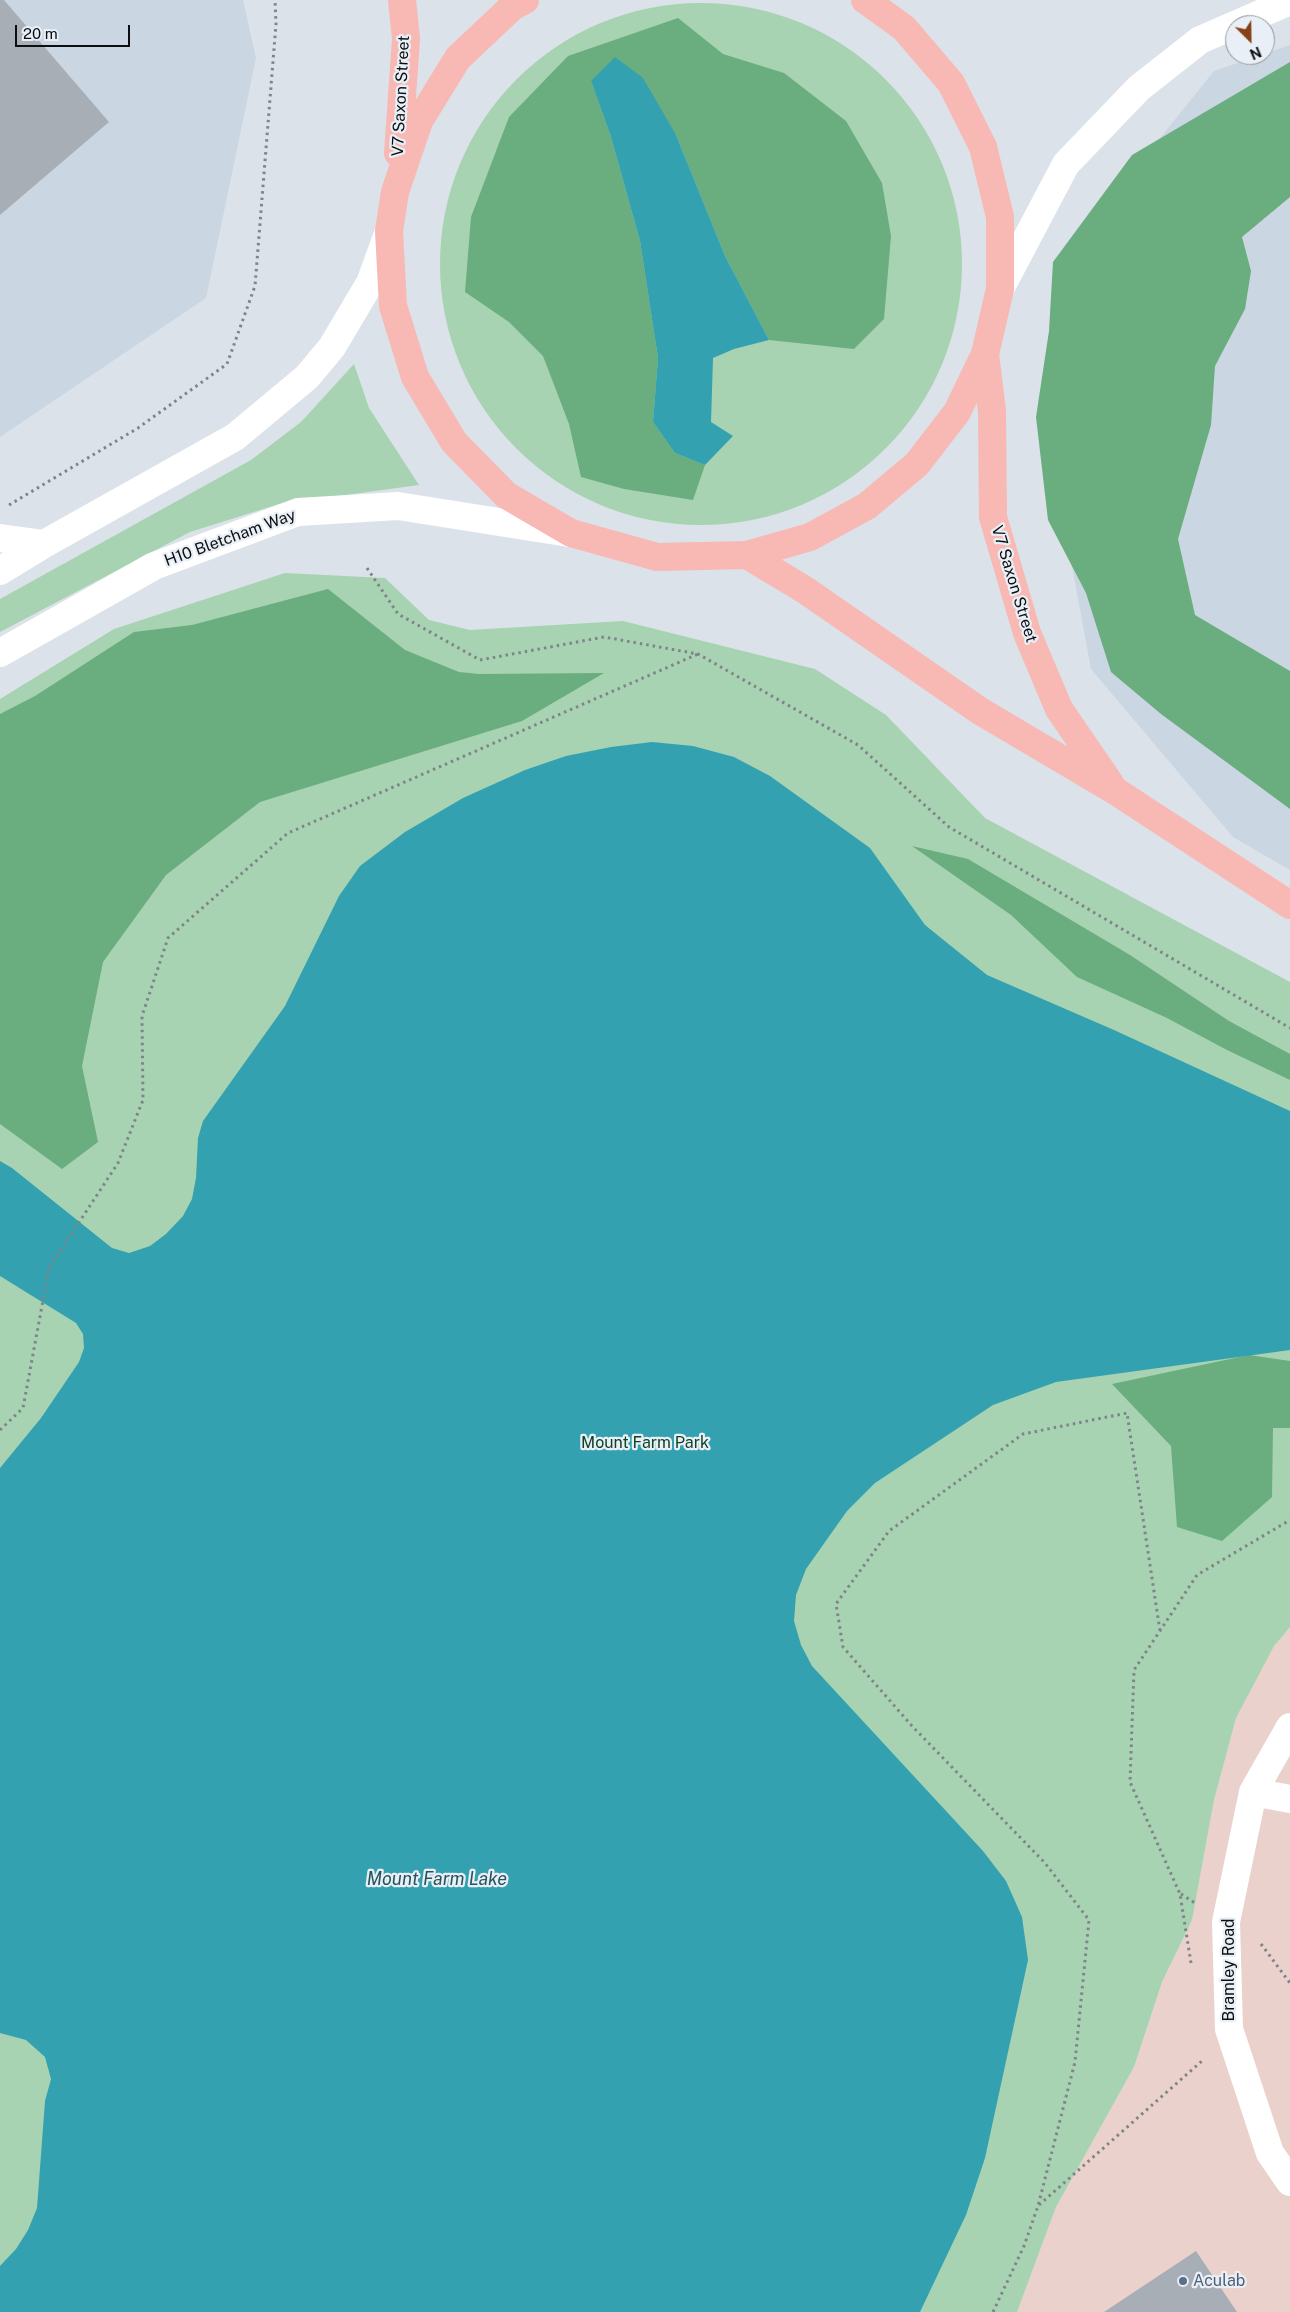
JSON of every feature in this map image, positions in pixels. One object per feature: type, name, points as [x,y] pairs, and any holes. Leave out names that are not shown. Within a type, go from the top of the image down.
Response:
[{"type":"main road","name":"V7 Saxon Street","points":[[395,192],[406,39],[402,0]]},
{"type":"main road","points":[[525,0],[512,7],[458,58],[419,121],[395,192],[389,231],[393,306],[415,377],[454,442],[506,494],[571,533],[657,557],[747,555],[810,537],[867,506],[917,464],[957,412],[985,354],[1000,289],[1000,217],[984,147],[951,83],[904,28],[866,0]]},
{"type":"main road","name":"V7 Saxon Street","points":[[985,354],[992,411],[993,517],[1027,633],[1059,709],[1117,792]]},
{"type":"main road","name":"V7 Saxon Street","points":[[747,555],[805,590],[980,711],[1117,792],[1290,905]]},
{"type":"street","points":[[1000,289],[1066,164],[1139,88],[1200,40],[1290,1]]},
{"type":"street","points":[[0,571],[44,544],[236,438],[307,377],[332,346],[370,283],[389,231]]},
{"type":"street","name":"H10 Bletcham Way","points":[[0,653],[154,566],[298,512],[398,506],[571,533]]},
{"type":"street","points":[[0,538],[44,544]]},
{"type":"street","name":"Bramley Road","points":[[1290,1727],[1254,1792],[1226,1922],[1229,2030],[1270,2153],[1290,2182]]},
{"type":"street","points":[[1254,1792],[1290,1799]]},
{"type":"path","points":[[8,505],[138,428],[227,364],[255,286],[276,24],[275,0]]},
{"type":"path","points":[[367,568],[398,614],[480,660],[604,637],[698,654],[858,746],[949,827],[1290,1028]]},
{"type":"path","points":[[0,1430],[23,1408],[49,1268],[118,1163],[142,1100],[142,1016],[168,938],[288,833],[698,654]]},
{"type":"path","points":[[993,2312],[1024,2246],[1038,2206],[1075,2062],[1089,1920],[1045,1863],[912,1726],[843,1648],[836,1604],[889,1532],[1023,1434],[1127,1413],[1160,1631]]},
{"type":"path","points":[[1192,1971],[1180,1894],[1130,1782],[1134,1670],[1197,1575],[1290,1520]]},
{"type":"path","points":[[1038,2206],[1206,2057]]},
{"type":"shaded area","points":[[0,0],[243,0],[256,58],[206,298],[0,437]]},
{"type":"shaded area","points":[[1290,45],[1290,870],[1233,837],[1091,669],[1056,479],[1070,250],[1214,71],[1232,65],[1275,65],[1275,50]]},
{"type":"shaded area","points":[[1290,1627],[1290,2312],[1017,2312],[1056,2207],[1134,2067],[1162,1982],[1192,1920],[1214,1800],[1236,1718],[1274,1645]]},
{"type":"green space","points":[[701,3],[727,4],[752,8],[777,14],[801,23],[846,47],[886,79],[918,119],[942,164],[951,188],[957,213],[961,238],[961,290],[957,315],[951,340],[942,364],[918,409],[886,449],[846,481],[801,505],[777,514],[752,520],[727,524],[701,525],[675,524],[650,520],[625,514],[601,505],[556,481],[516,449],[484,409],[460,364],[451,340],[445,315],[441,290],[440,264],[441,238],[445,213],[451,188],[460,164],[484,119],[516,79],[556,47],[601,23],[625,14],[650,8],[675,4]]},
{"type":"green space","points":[[678,18],[723,54],[784,73],[846,121],[882,183],[891,236],[884,319],[854,349],[769,340],[725,256],[676,135],[591,81],[611,137],[640,241],[658,358],[653,422],[675,453],[705,465],[693,500],[624,489],[581,477],[569,424],[543,356],[509,322],[465,292],[471,217],[509,117],[568,56]]},
{"type":"green space","points":[[1290,62],[1290,197],[1242,237],[1251,271],[1245,309],[1215,366],[1211,425],[1178,539],[1195,615],[1290,671],[1290,809],[1161,714],[1111,672],[1086,593],[1048,520],[1036,417],[1049,331],[1053,262],[1132,155]]},
{"type":"green space","points":[[354,364],[369,408],[419,485],[279,504],[190,532],[0,632],[0,599],[251,460],[301,422]]},
{"type":"green space","name":"Mount Farm Lake","points":[[285,573],[385,578],[429,620],[470,630],[623,621],[815,669],[886,715],[985,818],[1290,982],[1290,1627],[1274,1646],[1236,1718],[1214,1800],[1192,1920],[1162,1982],[1134,2067],[1056,2207],[1017,2312],[0,2312],[0,699],[114,629]]},
{"type":"green space","points":[[328,589],[405,650],[459,672],[479,674],[604,673],[522,721],[260,802],[166,875],[103,962],[82,1066],[98,1142],[62,1169],[0,1124],[0,714],[35,696],[134,632],[192,625]]},
{"type":"green space","points":[[912,846],[968,859],[1130,955],[1229,1021],[1290,1054],[1290,1080],[1227,1050],[1167,1018],[1077,977],[1011,915]]},
{"type":"green space","points":[[1249,1355],[1290,1361],[1290,1428],[1273,1428],[1272,1497],[1222,1541],[1177,1527],[1171,1446],[1112,1384]]},
{"type":"water","points":[[615,57],[643,78],[676,135],[725,256],[769,340],[734,349],[713,358],[711,422],[733,436],[705,465],[675,453],[653,422],[658,358],[640,241],[611,137],[591,81]]},
{"type":"water","name":"Mount Farm Lake","points":[[652,742],[693,746],[734,757],[770,776],[870,848],[925,925],[987,975],[1114,1030],[1290,1111],[1290,1350],[1056,1382],[993,1405],[875,1483],[847,1511],[806,1569],[796,1595],[794,1621],[801,1645],[812,1666],[983,1851],[1006,1881],[1022,1917],[1028,1960],[985,2158],[966,2215],[920,2312],[0,2312],[0,2266],[16,2249],[28,2230],[37,2208],[45,2101],[51,2079],[45,2057],[26,2040],[0,2033],[0,1468],[41,1418],[79,1362],[84,1348],[83,1334],[76,1323],[0,1276],[0,1161],[12,1168],[112,1248],[129,1253],[150,1246],[166,1234],[183,1216],[192,1199],[196,1178],[198,1138],[203,1121],[285,1006],[339,896],[360,866],[405,832],[463,798],[525,770],[566,756],[611,747]]},
{"type":"building","points":[[0,0],[4,0],[109,122],[0,215]]},
{"type":"building","name":"Aculab","points":[[1196,2251],[1237,2312],[1104,2312]]},
{"type":"place","name":"Aculab","points":[[1183,2281]]},
{"type":"park label","name":"Mount Farm Park","points":[[645,1443]]}]
